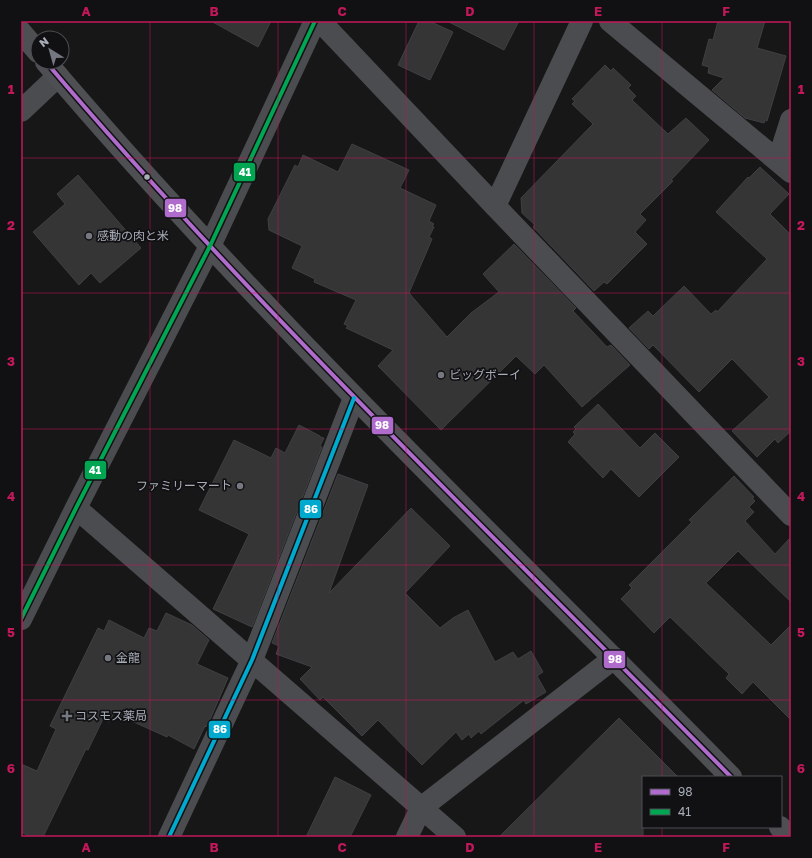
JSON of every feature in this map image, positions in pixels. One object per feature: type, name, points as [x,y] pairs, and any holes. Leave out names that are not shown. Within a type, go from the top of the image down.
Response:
[{"type":"main road","points":[[21,32],[30,43]]},
{"type":"main road","points":[[53,70],[210,246],[354,398],[730,776]]},
{"type":"main road","points":[[781,828],[790,837]]},
{"type":"street","points":[[21,619],[210,246],[315,21]]},
{"type":"street","points":[[320,21],[791,515]]},
{"type":"street","points":[[495,206],[582,21]]},
{"type":"street","points":[[610,21],[785,167]]},
{"type":"street","points":[[21,111],[51,70]]},
{"type":"street","points":[[785,167],[791,120]]},
{"type":"street","points":[[168,837],[252,660],[354,398]]},
{"type":"street","points":[[76,508],[455,837]]},
{"type":"street","points":[[407,837],[421,808],[614,658]]},
{"type":"building","points":[[211,21],[271,21],[258,47]]},
{"type":"building","points":[[419,21],[429,21],[453,32],[430,80],[398,65]]},
{"type":"building","points":[[447,21],[519,21],[504,50]]},
{"type":"building","points":[[718,21],[765,21],[757,48],[786,56],[767,121],[765,120],[764,123],[745,118],[712,90],[724,78],[708,73],[709,67],[702,65],[709,39],[713,40]]},
{"type":"building","points":[[605,65],[611,71],[613,68],[631,85],[628,88],[636,96],[632,100],[668,134],[686,118],[709,140],[671,180],[673,181],[640,214],[646,220],[635,232],[647,244],[607,284],[604,282],[594,291],[533,227],[535,225],[522,213],[521,198],[593,124],[572,104],[575,101],[572,99]]},
{"type":"building","points":[[352,144],[409,170],[400,188],[436,205],[429,221],[434,224],[429,237],[432,239],[409,293],[447,337],[471,313],[499,292],[483,274],[514,244],[576,308],[573,311],[607,347],[611,345],[630,365],[582,407],[544,365],[535,374],[516,356],[441,430],[378,366],[393,350],[346,328],[348,326],[344,324],[356,300],[314,282],[315,279],[292,268],[302,246],[269,230],[268,219],[295,165],[298,167],[303,155],[338,172]]},
{"type":"building","points":[[760,167],[789,194],[770,214],[790,234],[791,233],[791,431],[778,443],[775,439],[757,457],[732,431],[769,397],[732,359],[699,392],[653,345],[649,349],[629,328],[648,311],[653,316],[684,286],[711,314],[716,310],[717,312],[767,259],[716,212],[748,177],[749,178]]},
{"type":"building","points":[[78,175],[141,248],[100,283],[91,273],[79,285],[33,232],[65,204],[57,194]]},
{"type":"building","points":[[598,404],[640,448],[655,433],[679,457],[639,497],[611,469],[603,478],[568,442],[575,434],[573,432],[576,429],[574,427]]},
{"type":"building","points":[[299,425],[324,438],[320,446],[322,447],[252,627],[213,609],[249,534],[199,510],[234,440],[271,458],[276,448],[285,453]]},
{"type":"building","points":[[338,474],[368,485],[329,593],[411,508],[450,546],[405,593],[440,628],[453,618],[468,610],[495,662],[513,652],[518,659],[531,651],[543,672],[537,676],[546,692],[526,704],[524,700],[481,734],[479,731],[471,738],[469,734],[462,740],[456,732],[422,765],[378,720],[362,736],[323,697],[320,700],[300,679],[312,667],[276,654],[279,646],[272,643]]},
{"type":"building","points":[[734,476],[754,497],[752,498],[755,501],[749,507],[754,512],[745,521],[775,554],[791,537],[791,602],[738,551],[706,583],[771,645],[791,625],[791,720],[753,682],[742,694],[726,678],[729,674],[670,617],[654,633],[621,599],[632,588],[629,585],[692,522],[689,520]]},
{"type":"building","points":[[166,613],[192,625],[209,640],[197,664],[228,678],[209,722],[206,727],[205,726],[194,749],[168,735],[167,737],[114,713],[109,722],[103,719],[88,750],[86,749],[43,837],[31,837],[21,832],[21,764],[37,771],[56,729],[50,726],[98,628],[104,631],[109,620],[144,638],[149,628],[157,631]]},
{"type":"building","points":[[619,718],[677,776],[642,776],[643,837],[499,837]]},
{"type":"building","points":[[335,777],[371,795],[350,837],[306,837]]},
{"type":"transit line","name":"41","points":[[21,619],[210,246],[315,21]]},
{"type":"transit line","name":"98","points":[[53,70],[127,155],[296,337],[469,514],[730,776]]},
{"type":"transit line","name":"86","points":[[169,837],[252,660],[354,398]]},
{"type":"place","name":"感動の肉と米","points":[[89,236]]},
{"type":"place","name":"ビッグボーイ","points":[[441,375]]},
{"type":"place","name":"ファミリーマート","points":[[240,486]]},
{"type":"place","name":"金龍","points":[[108,658]]},
{"type":"place","name":"コスモス薬局","points":[[67,716]]}]
